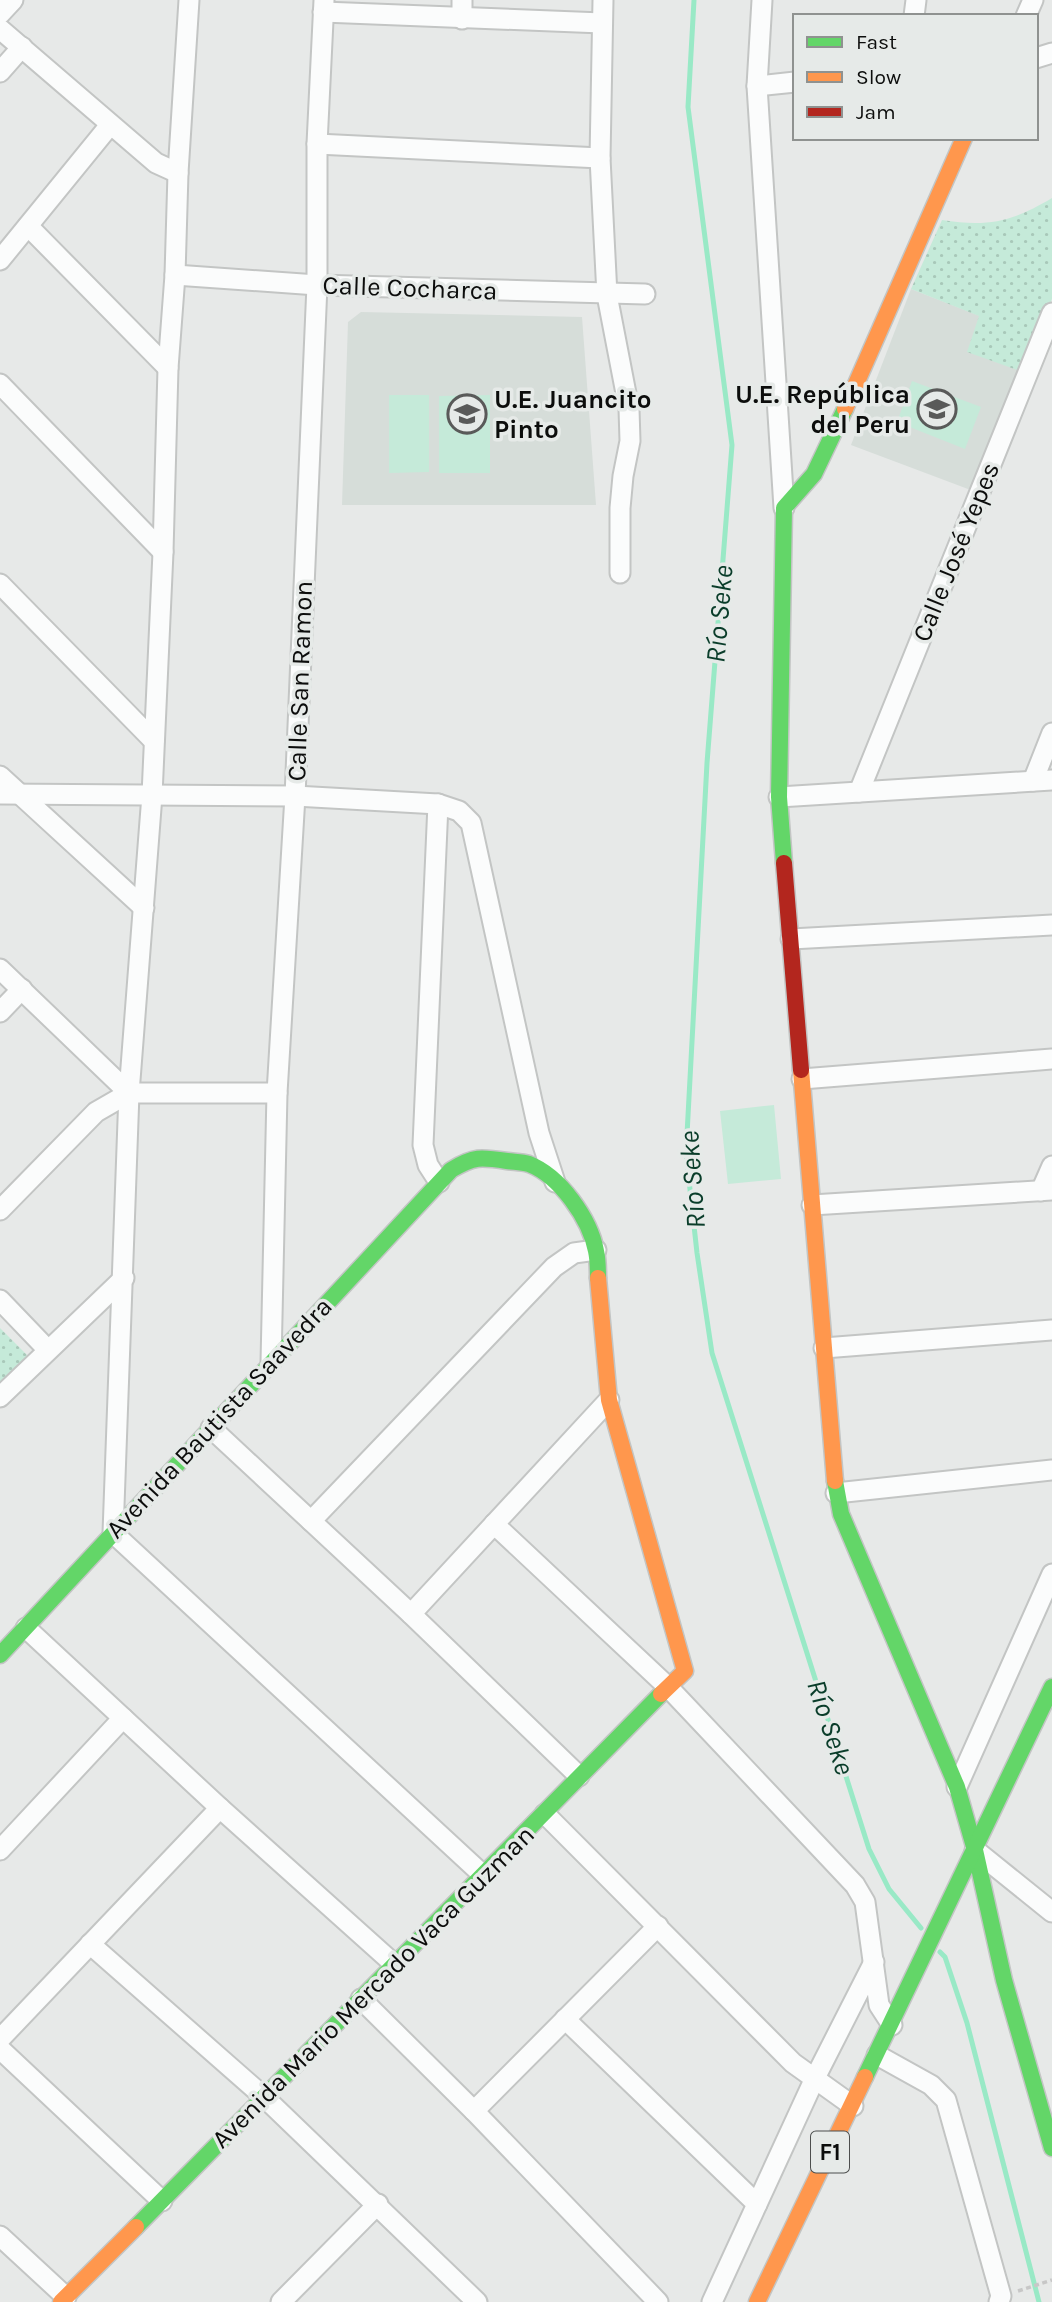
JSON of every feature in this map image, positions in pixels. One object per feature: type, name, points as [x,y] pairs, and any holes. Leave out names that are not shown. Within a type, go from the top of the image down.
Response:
[{"type":"main road","points":[[963,140],[831,442],[814,474],[784,508],[779,797],[836,1493],[841,1514],[957,1787],[975,1850],[1004,1980],[1052,2148]]},
{"type":"main road","name":"Avenida Bautista Saavedra","points":[[0,1655],[439,1182],[469,1159],[486,1158],[528,1164],[569,1196],[584,1219],[596,1250],[609,1399],[685,1671]]},
{"type":"main road","name":"Avenida Mario Mercado Vaca Guzman","points":[[64,2300],[685,1671]]},
{"type":"main road","name":"F1","points":[[757,2302],[1052,1687]]},
{"type":"street","points":[[0,14],[13,0]]},
{"type":"street","points":[[188,0],[168,368],[152,795],[129,1093],[113,1533],[483,1875]]},
{"type":"street","points":[[603,0],[600,158],[607,295],[629,409],[630,440],[620,508],[620,573]]},
{"type":"street","points":[[762,0],[757,86],[784,508]]},
{"type":"street","points":[[324,6],[462,10],[602,23]]},
{"type":"street","name":"Calle San Ramon","points":[[271,1362],[277,1093],[295,796],[317,285],[317,144],[324,6]]},
{"type":"street","points":[[0,29],[156,163],[178,173]]},
{"type":"street","points":[[0,72],[22,47]]},
{"type":"street","points":[[757,86],[793,82]]},
{"type":"street","points":[[0,260],[110,125]]},
{"type":"street","points":[[317,144],[600,158]]},
{"type":"street","points":[[28,226],[168,368]]},
{"type":"street","name":"Calle Cocharca","points":[[175,275],[317,285],[645,294]]},
{"type":"street","name":"Calle José Yepes","points":[[859,792],[1052,313]]},
{"type":"street","points":[[0,384],[163,552]]},
{"type":"street","points":[[0,584],[154,741]]},
{"type":"street","points":[[779,797],[1042,780],[1052,733]]},
{"type":"street","points":[[0,776],[8,793],[144,908]]},
{"type":"street","points":[[8,793],[295,796],[438,804],[460,811],[471,823],[535,1120],[556,1184]]},
{"type":"street","points":[[438,804],[423,1145],[428,1166],[439,1182]]},
{"type":"street","points":[[791,939],[1052,925]]},
{"type":"street","points":[[0,969],[129,1093]]},
{"type":"street","points":[[0,1012],[22,989]]},
{"type":"street","points":[[802,1079],[1052,1059]]},
{"type":"street","points":[[0,1210],[96,1112],[129,1093],[277,1093]]},
{"type":"street","points":[[812,1205],[1046,1190],[1052,1166]]},
{"type":"street","points":[[311,1521],[554,1267],[574,1253],[596,1250]]},
{"type":"street","points":[[0,1397],[124,1278]]},
{"type":"street","points":[[0,1300],[48,1350]]},
{"type":"street","points":[[824,1348],[1052,1330]]},
{"type":"street","points":[[411,1614],[609,1399]]},
{"type":"street","points":[[211,1428],[411,1614],[579,1776]]},
{"type":"street","points":[[836,1493],[1052,1470]]},
{"type":"street","points":[[494,1524],[668,1687],[855,1885],[865,1902],[879,2005],[892,2025]]},
{"type":"street","points":[[957,1787],[1052,1574]]},
{"type":"street","points":[[26,1628],[220,1808],[394,1964]]},
{"type":"street","points":[[0,1850],[123,1718]]},
{"type":"street","points":[[0,2039],[220,1808]]},
{"type":"street","points":[[545,1814],[793,2063],[853,2106]]},
{"type":"street","points":[[975,1850],[1052,1912]]},
{"type":"street","points":[[474,2111],[658,1926]]},
{"type":"street","points":[[90,1944],[264,2097],[378,2204],[473,2300]]},
{"type":"street","points":[[712,2302],[815,2078],[874,1962]]},
{"type":"street","points":[[361,1999],[474,2111],[658,2302]]},
{"type":"street","points":[[565,2019],[757,2204]]},
{"type":"street","points":[[0,2049],[162,2201]]},
{"type":"street","points":[[877,2055],[931,2085],[946,2100],[1001,2296],[1005,2298]]},
{"type":"street","points":[[281,2302],[378,2204]]},
{"type":"street","points":[[0,2236],[64,2300]]},
{"type":"path","points":[[1005,2298],[1052,2280]]},
{"type":"shaded area","name":"U.E. República del Peru","points":[[911,289],[980,316],[1023,372],[976,492],[851,445]]},
{"type":"shaded area","name":"U.E. Juancito Pinto","points":[[361,312],[582,317],[596,505],[342,505],[348,322]]},
{"type":"green space","points":[[1052,198],[1052,299],[1023,372],[967,352],[979,316],[911,289],[942,220],[973,223],[999,221],[1024,213]]},
{"type":"green space","points":[[912,381],[981,407],[965,449],[897,422]]},
{"type":"green space","points":[[389,395],[429,395],[429,472],[389,473]]},
{"type":"green space","points":[[490,395],[490,473],[439,473],[439,396]]},
{"type":"green space","points":[[774,1105],[781,1179],[728,1184],[720,1111]]},
{"type":"green space","points":[[0,1328],[29,1357],[0,1385]]},
{"type":"waterway","name":"Río Seke","points":[[694,0],[688,107],[732,445],[707,763],[686,1153],[697,1253],[712,1353],[869,1849],[889,1889],[921,1928]]},
{"type":"waterway","name":"Río Seke","points":[[940,1952],[945,1957],[967,2023],[1039,2302]]},
{"type":"traffic: fast","points":[[784,863],[779,797],[784,508],[814,474],[845,409]]},
{"type":"traffic: fast","points":[[0,1655],[451,1170],[466,1162],[484,1158],[526,1163],[552,1178],[572,1200],[593,1239],[598,1261],[598,1278]]},
{"type":"traffic: fast","points":[[835,1481],[841,1514],[957,1787],[975,1850],[1004,1980],[1052,2148]]},
{"type":"traffic: fast","points":[[865,2077],[1052,1687]]},
{"type":"traffic: fast","points":[[136,2227],[661,1694]]},
{"type":"traffic: slow","points":[[845,409],[963,140]]},
{"type":"traffic: slow","points":[[801,1070],[835,1481]]},
{"type":"traffic: slow","points":[[598,1278],[609,1400],[685,1671],[661,1694]]},
{"type":"traffic: slow","points":[[757,2302],[865,2077]]},
{"type":"traffic: slow","points":[[61,2302],[136,2227]]},
{"type":"traffic: jam","points":[[784,863],[801,1070]]},
{"type":"place","name":"U.E. República del Peru","points":[[937,409]]},
{"type":"place","name":"U.E. Juancito Pinto","points":[[467,414]]}]
